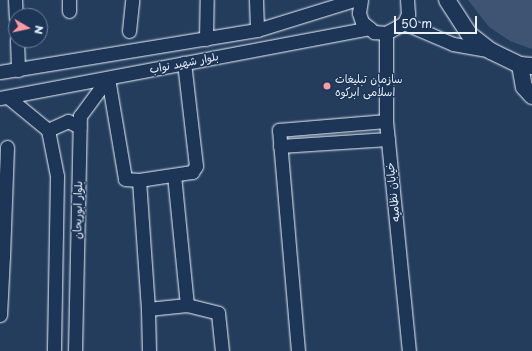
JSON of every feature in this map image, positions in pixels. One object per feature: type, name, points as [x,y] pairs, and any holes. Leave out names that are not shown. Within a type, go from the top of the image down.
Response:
[{"type":"main road","points":[[446,0],[469,34],[491,51],[526,65],[524,87],[532,96]]},
{"type":"street","points":[[130,31],[132,0]]},
{"type":"street","points":[[206,39],[207,0]]},
{"type":"street","points":[[256,0],[257,30]]},
{"type":"street","name":"بلوار شهید نواب","points":[[0,72],[257,30],[354,0]]},
{"type":"street","points":[[361,0],[359,13],[369,28],[386,33],[404,22],[408,14],[406,0]]},
{"type":"street","points":[[404,22],[454,44],[491,51]]},
{"type":"street","name":"بلوار شهید نواب","points":[[4,98],[369,28]]},
{"type":"street","name":"خیابان نظامیه","points":[[386,33],[386,121],[410,351]]},
{"type":"street","points":[[17,48],[18,70]]},
{"type":"street","points":[[139,50],[142,71]]},
{"type":"street","points":[[108,78],[123,177],[139,180],[192,172],[196,166],[184,63]]},
{"type":"street","name":"بلوار ابوریحان","points":[[75,351],[80,116],[108,78]]},
{"type":"street","points":[[4,98],[48,130],[68,121],[80,127]]},
{"type":"street","points":[[298,351],[279,130],[386,121]]},
{"type":"street","points":[[329,125],[331,142]]},
{"type":"street","name":"بلوار ابوریحان","points":[[48,130],[57,176],[54,351]]},
{"type":"street","points":[[280,146],[388,139]]},
{"type":"street","points":[[0,315],[1,256],[7,147]]},
{"type":"street","points":[[174,175],[187,305]]},
{"type":"street","points":[[139,180],[148,309],[149,351]]},
{"type":"street","points":[[148,309],[187,305],[218,312],[222,351]]},
{"type":"shaded area","points":[[468,0],[532,0],[532,49],[510,41],[489,27]]},
{"type":"place","name":"سازمان تبلیغات اسلامی ابرکوه","points":[[327,86]]}]
